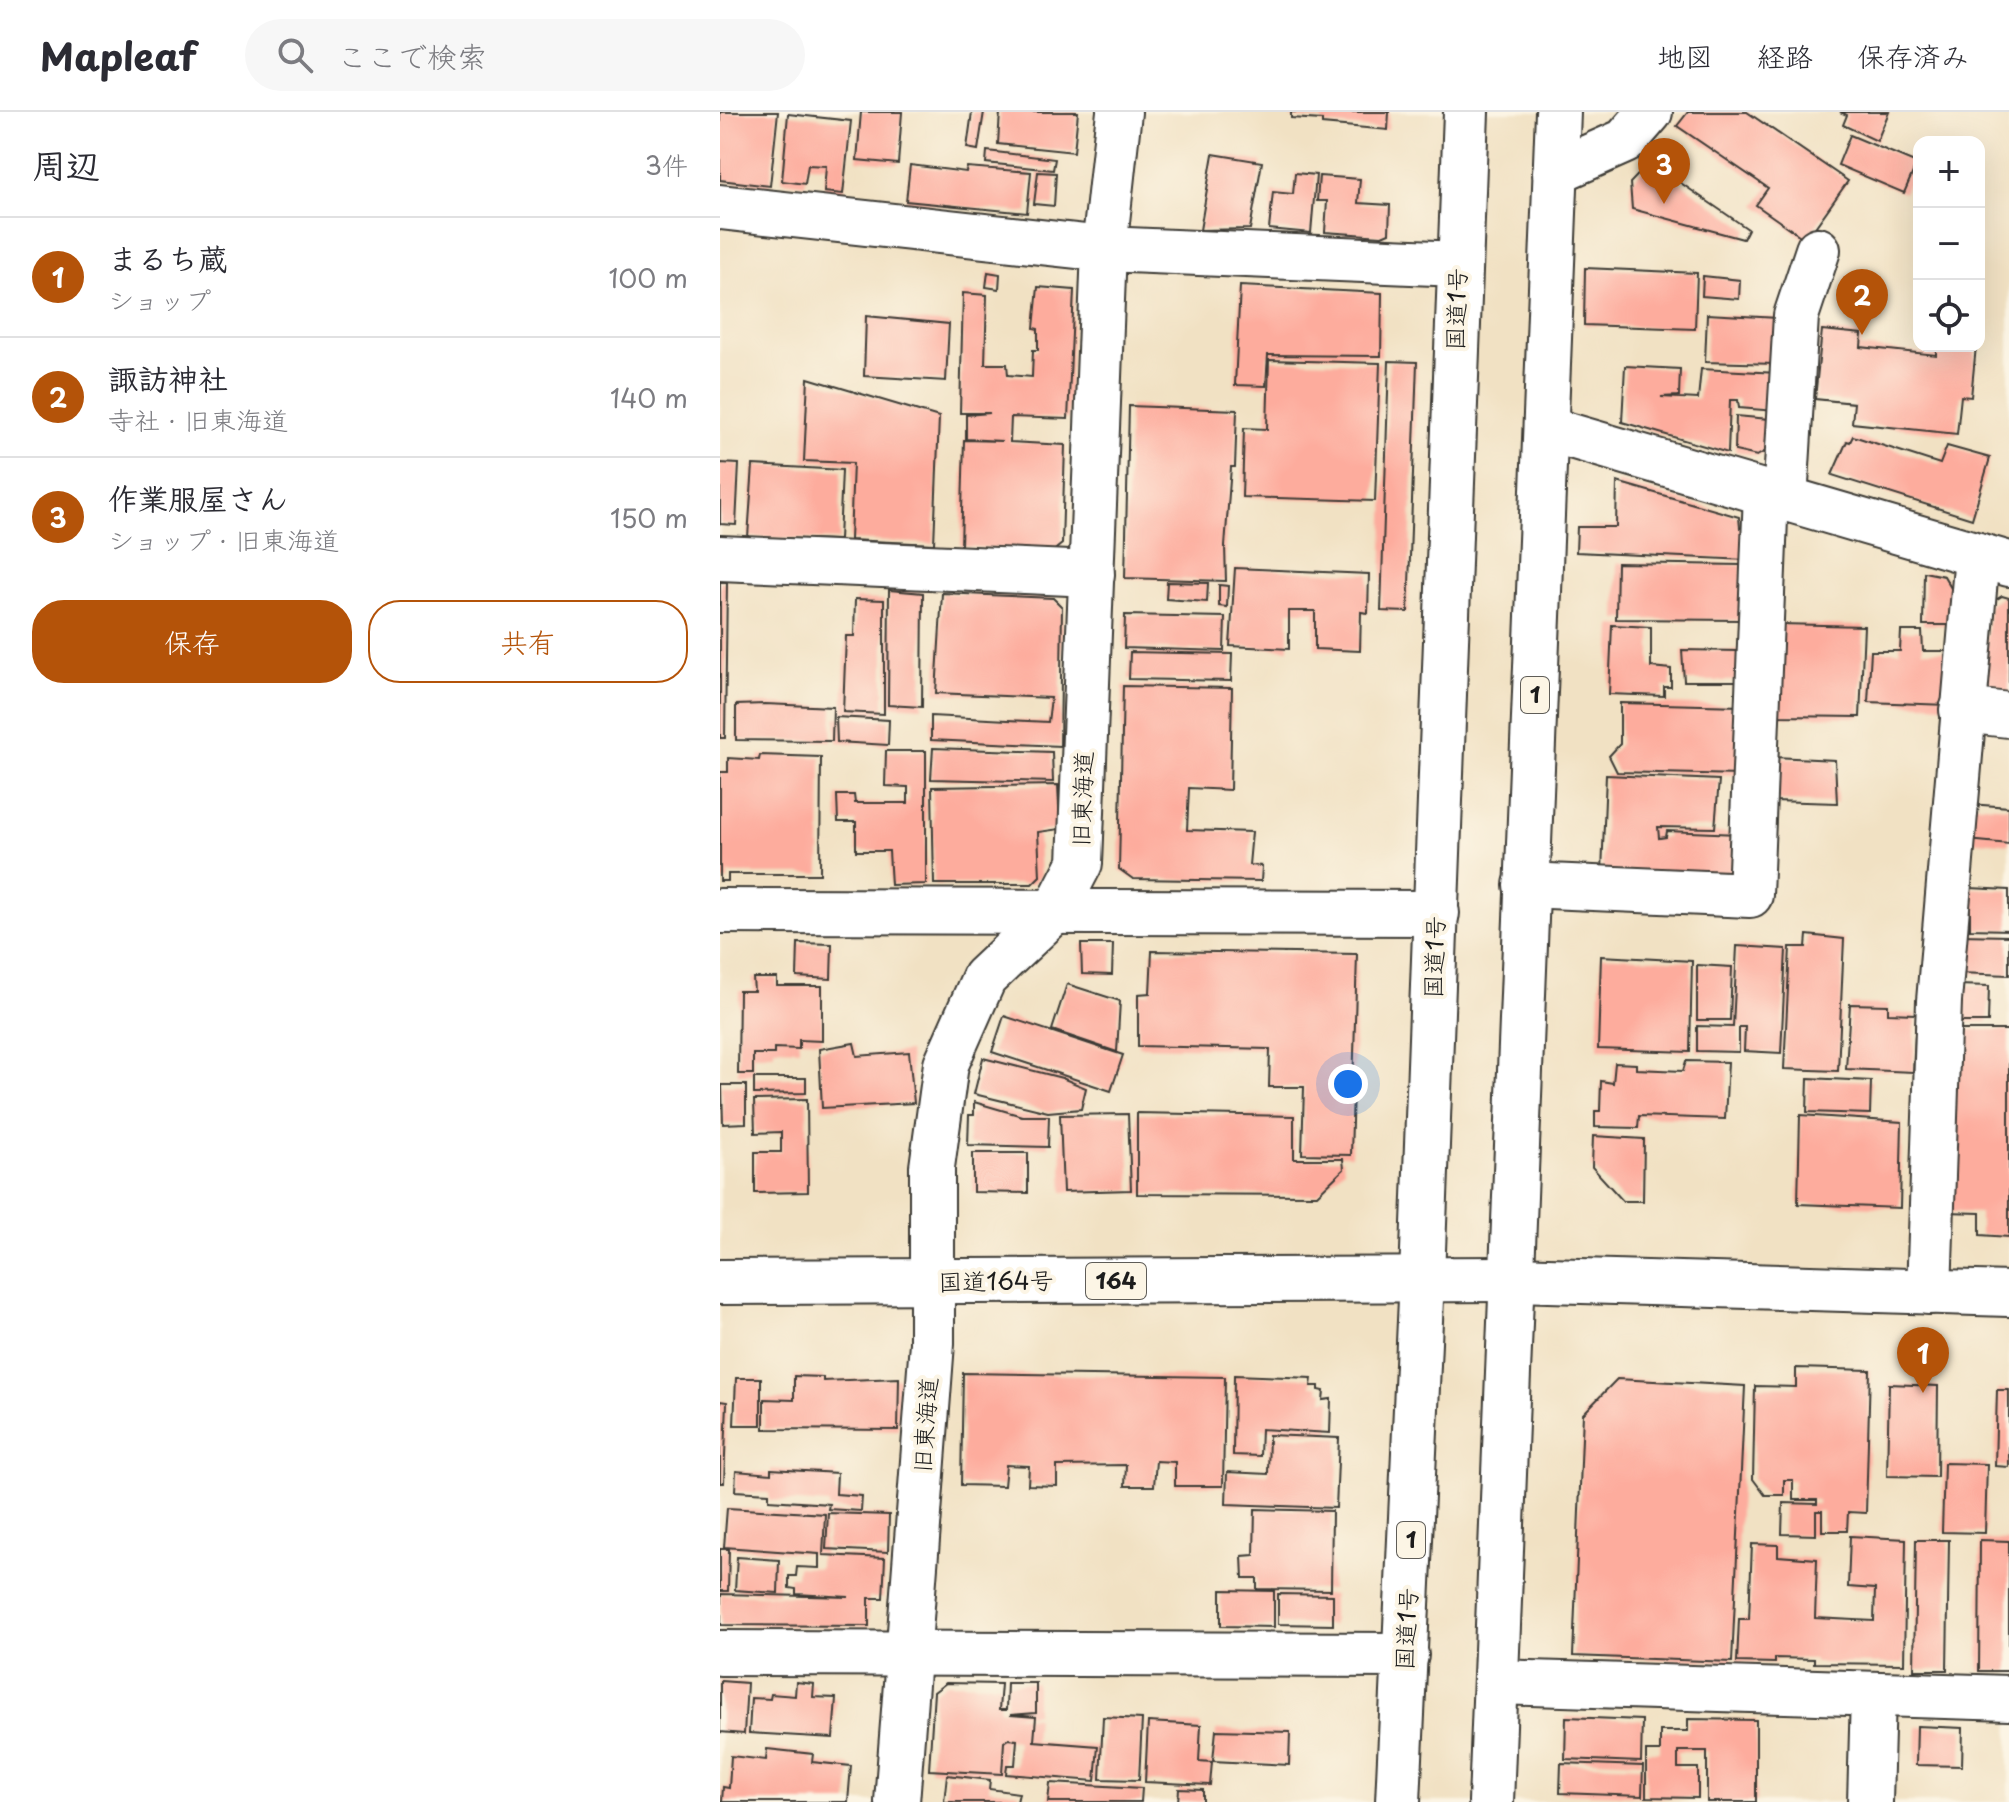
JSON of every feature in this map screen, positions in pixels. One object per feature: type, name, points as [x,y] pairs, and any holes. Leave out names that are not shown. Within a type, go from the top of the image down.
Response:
[{"type":"main road","name":"旧東海道","points":[[897,1802],[932,1343],[932,1167],[946,1064],[984,978],[1055,911],[1080,863],[1104,249],[1119,112]]},
{"type":"main road","name":"国道1号","points":[[1398,1802],[1437,913],[1466,112]]},
{"type":"main road","name":"1","points":[[1491,1802],[1558,112]]},
{"type":"main road","points":[[1555,172],[1625,141],[1650,112]]},
{"type":"main road","points":[[720,207],[1104,249],[1459,264]]},
{"type":"main road","points":[[1526,885],[1750,895],[1775,496],[1796,316],[1818,250]]},
{"type":"main road","points":[[1547,429],[1993,560],[1962,710],[1939,1001],[1929,1292]]},
{"type":"main road","points":[[720,558],[1092,574]]},
{"type":"main road","points":[[1962,710],[2009,715]]},
{"type":"main road","points":[[720,911],[1437,913]]},
{"type":"main road","name":"国道164号","points":[[720,1282],[932,1283],[1422,1277],[2009,1294]]},
{"type":"main road","points":[[720,1653],[1406,1655]]},
{"type":"main road","points":[[1497,1682],[2009,1698]]},
{"type":"main road","points":[[1870,1802],[1873,1695]]},
{"type":"building","points":[[720,112],[778,112],[770,186],[720,180]]},
{"type":"building","points":[[861,112],[902,112],[898,164],[857,160]]},
{"type":"building","points":[[972,112],[984,112],[978,150],[967,148]]},
{"type":"building","points":[[1000,112],[1078,112],[1074,152],[998,144]]},
{"type":"building","points":[[1291,112],[1389,112],[1388,130],[1322,124],[1322,120],[1291,118]]},
{"type":"building","points":[[1688,112],[1747,112],[1848,181],[1806,240],[1756,205],[1768,188],[1677,126]]},
{"type":"building","points":[[1840,112],[1889,112],[1877,141],[1843,125],[1847,115]]},
{"type":"building","points":[[788,114],[851,121],[843,194],[824,192],[826,166],[808,165],[805,184],[782,181]]},
{"type":"building","points":[[1850,135],[1913,161],[1913,172],[1904,193],[1838,165]]},
{"type":"building","points":[[987,151],[1055,159],[1053,170],[986,163]]},
{"type":"building","points":[[1213,154],[1262,162],[1250,229],[1200,230]]},
{"type":"building","points":[[1650,162],[1748,229],[1743,239],[1632,209],[1630,183]]},
{"type":"building","points":[[910,165],[966,172],[967,167],[1031,172],[1027,213],[906,201]]},
{"type":"building","points":[[1038,172],[1056,173],[1054,206],[1034,204]]},
{"type":"building","points":[[1295,173],[1316,175],[1311,233],[1269,229],[1273,192],[1293,194]]},
{"type":"building","points":[[1319,176],[1360,179],[1358,203],[1390,205],[1389,233],[1382,236],[1325,232],[1327,201],[1317,201]]},
{"type":"building","points":[[1585,268],[1697,273],[1695,329],[1584,325]]},
{"type":"building","points":[[988,272],[1000,274],[999,289],[986,287]]},
{"type":"building","points":[[1703,276],[1740,280],[1739,299],[1702,296]]},
{"type":"building","points":[[1240,286],[1382,293],[1381,356],[1268,355],[1266,386],[1235,385]]},
{"type":"building","points":[[1038,287],[1074,290],[1068,419],[1011,417],[1010,442],[1065,445],[1062,544],[1052,552],[961,546],[964,440],[1002,441],[966,439],[966,415],[990,413],[960,413],[963,293],[987,295],[985,364],[1007,364],[1008,375],[1032,377],[1033,350],[1038,350],[1038,329],[1034,328]]},
{"type":"building","points":[[1707,314],[1778,318],[1776,364],[1705,362]]},
{"type":"building","points":[[866,316],[949,324],[946,381],[864,376]]},
{"type":"building","points":[[1822,330],[1862,334],[1861,347],[1936,355],[1936,352],[1975,352],[1971,397],[1961,396],[1957,434],[1852,423],[1854,403],[1815,399]]},
{"type":"building","points":[[1269,360],[1380,363],[1375,501],[1242,497],[1244,428],[1267,429]]},
{"type":"building","points":[[1389,361],[1417,362],[1408,612],[1381,611]]},
{"type":"building","points":[[1625,366],[1680,369],[1679,396],[1661,397],[1698,399],[1701,369],[1778,373],[1776,411],[1739,408],[1738,400],[1730,400],[1728,453],[1622,422]]},
{"type":"building","points":[[808,378],[939,417],[934,544],[850,540],[853,463],[804,461]]},
{"type":"building","points":[[1129,406],[1237,410],[1235,467],[1231,467],[1225,546],[1226,581],[1125,578]]},
{"type":"building","points":[[1736,416],[1769,419],[1769,449],[1757,456],[1735,451]]},
{"type":"building","points":[[1853,436],[1940,464],[1947,446],[1990,458],[1972,519],[1832,475],[1847,441],[1850,442]]},
{"type":"building","points":[[720,463],[739,464],[736,525],[720,524]]},
{"type":"building","points":[[753,465],[842,470],[839,540],[748,537]]},
{"type":"building","points":[[1617,482],[1739,517],[1740,528],[1749,528],[1747,560],[1576,552],[1577,527],[1616,527]]},
{"type":"building","points":[[1617,563],[1742,565],[1741,620],[1616,619]]},
{"type":"building","points":[[1235,568],[1369,574],[1368,613],[1361,612],[1360,651],[1315,649],[1315,611],[1289,611],[1289,649],[1230,646]]},
{"type":"building","points":[[1924,572],[1944,576],[1956,597],[1952,625],[1923,625]]},
{"type":"building","points":[[720,582],[727,582],[725,738],[720,738]]},
{"type":"building","points":[[1167,582],[1208,583],[1207,602],[1166,599]]},
{"type":"building","points":[[1219,585],[1228,586],[1227,607],[1219,606]]},
{"type":"building","points":[[889,590],[923,593],[922,707],[888,705]]},
{"type":"building","points":[[942,593],[1053,598],[1062,607],[1060,746],[931,740],[931,716],[1048,722],[1051,698],[936,693]]},
{"type":"building","points":[[2002,596],[2009,598],[2009,699],[1982,697],[1989,604]]},
{"type":"building","points":[[855,599],[884,600],[884,714],[843,712],[846,636],[854,636]]},
{"type":"building","points":[[1125,615],[1225,617],[1224,651],[1124,648]]},
{"type":"building","points":[[1780,624],[1864,626],[1860,717],[1777,716]]},
{"type":"building","points":[[1612,625],[1651,627],[1651,667],[1671,669],[1671,687],[1664,687],[1664,696],[1609,694]]},
{"type":"building","points":[[1901,631],[1922,631],[1923,651],[1949,651],[1947,705],[1868,702],[1871,651],[1900,651]]},
{"type":"building","points":[[1682,650],[1739,651],[1741,681],[1684,681]]},
{"type":"building","points":[[1130,652],[1232,654],[1231,681],[1129,679]]},
{"type":"building","points":[[1123,686],[1232,688],[1230,790],[1189,788],[1187,830],[1252,832],[1249,865],[1262,866],[1261,881],[1133,879],[1119,869]]},
{"type":"building","points":[[1620,703],[1742,706],[1741,775],[1617,772],[1609,756],[1620,744]]},
{"type":"building","points":[[736,705],[833,707],[832,741],[736,740]]},
{"type":"building","points":[[836,717],[889,720],[888,745],[837,742]]},
{"type":"building","points":[[933,748],[1052,752],[1053,782],[931,779]]},
{"type":"building","points":[[886,751],[926,751],[926,884],[891,885],[889,851],[856,851],[856,822],[838,822],[837,795],[854,795],[855,803],[908,803],[908,787],[885,786]]},
{"type":"building","points":[[760,755],[821,757],[820,874],[728,874],[728,881],[720,881],[720,772],[728,772],[728,758],[759,760]]},
{"type":"building","points":[[1774,757],[1835,760],[1837,803],[1773,801]]},
{"type":"building","points":[[1606,775],[1719,780],[1715,828],[1658,827],[1659,838],[1666,837],[1667,831],[1738,834],[1739,870],[1726,878],[1602,872]]},
{"type":"building","points":[[1058,785],[1060,829],[1038,832],[1040,876],[1032,884],[934,884],[932,787]]},
{"type":"building","points":[[1969,804],[2009,807],[2009,844],[1968,840]]},
{"type":"building","points":[[1970,888],[2009,890],[2009,930],[1970,929]]},
{"type":"building","points":[[1807,935],[1844,939],[1838,1071],[1784,1069],[1790,947],[1806,947]]},
{"type":"building","points":[[1959,935],[2009,936],[2009,975],[1959,973]]},
{"type":"building","points":[[798,943],[832,944],[831,979],[797,977]]},
{"type":"building","points":[[1081,944],[1113,944],[1112,975],[1082,974]]},
{"type":"building","points":[[1737,946],[1786,949],[1781,1053],[1744,1051],[1745,1027],[1739,1027],[1739,1052],[1697,1051],[1697,1026],[1733,1027]]},
{"type":"building","points":[[1152,951],[1357,954],[1351,1155],[1302,1154],[1304,1087],[1269,1087],[1270,1049],[1138,1046],[1138,994],[1150,993]]},
{"type":"building","points":[[1601,956],[1692,961],[1690,1052],[1598,1049]]},
{"type":"building","points":[[1697,965],[1732,967],[1730,1020],[1697,1020]]},
{"type":"building","points":[[753,978],[777,978],[777,986],[822,986],[822,1041],[799,1040],[799,1049],[774,1048],[774,1054],[753,1054],[753,1074],[738,1074],[739,991],[754,991]]},
{"type":"building","points":[[1067,984],[1120,1001],[1117,1052],[1052,1030]]},
{"type":"building","points":[[1957,985],[1989,986],[1988,1022],[1954,1022]]},
{"type":"building","points":[[1850,1004],[1888,1005],[1888,1013],[1916,1014],[1913,1072],[1846,1069]]},
{"type":"building","points":[[1004,1016],[1123,1055],[1111,1091],[992,1052]]},
{"type":"building","points":[[1954,1030],[2009,1030],[2009,1237],[1980,1235],[1980,1213],[1947,1212]]},
{"type":"building","points":[[854,1043],[857,1056],[909,1052],[914,1103],[822,1108],[819,1049]]},
{"type":"building","points":[[983,1058],[1062,1078],[1086,1088],[1081,1109],[1048,1112],[974,1094]]},
{"type":"building","points":[[1686,1061],[1728,1062],[1725,1119],[1639,1116],[1638,1128],[1595,1127],[1595,1111],[1600,1111],[1601,1081],[1613,1083],[1615,1063],[1636,1064],[1636,1069],[1683,1071]]},
{"type":"building","points":[[754,1078],[806,1078],[806,1093],[754,1094]]},
{"type":"building","points":[[1808,1078],[1871,1081],[1870,1114],[1807,1112]]},
{"type":"building","points":[[722,1085],[746,1085],[746,1123],[723,1124]]},
{"type":"building","points":[[807,1099],[808,1192],[755,1193],[755,1152],[781,1152],[781,1132],[755,1133],[754,1100]]},
{"type":"building","points":[[974,1102],[1022,1116],[1049,1116],[1048,1147],[968,1145],[969,1115],[974,1115]]},
{"type":"building","points":[[1137,1113],[1294,1116],[1294,1159],[1343,1159],[1344,1169],[1317,1195],[1137,1194]]},
{"type":"building","points":[[1128,1114],[1131,1190],[1063,1192],[1060,1115]]},
{"type":"building","points":[[1800,1115],[1902,1122],[1900,1208],[1798,1204]]},
{"type":"building","points":[[1593,1136],[1644,1139],[1643,1201],[1623,1201],[1592,1167]]},
{"type":"building","points":[[973,1153],[1028,1153],[1028,1193],[973,1192]]},
{"type":"building","points":[[1796,1368],[1870,1370],[1866,1513],[1848,1512],[1847,1531],[1822,1531],[1822,1511],[1816,1511],[1816,1535],[1782,1534],[1783,1503],[1817,1504],[1817,1500],[1793,1500],[1793,1480],[1784,1480],[1784,1495],[1765,1495],[1753,1479],[1755,1386],[1796,1387]]},
{"type":"building","points":[[963,1373],[1225,1377],[1223,1486],[1175,1486],[1175,1462],[1156,1461],[1154,1486],[1125,1486],[1126,1465],[1057,1466],[1057,1486],[1028,1485],[1029,1466],[1006,1465],[1004,1486],[961,1485]]},
{"type":"building","points":[[1234,1375],[1312,1378],[1311,1386],[1319,1386],[1319,1390],[1324,1391],[1323,1400],[1331,1399],[1330,1433],[1261,1429],[1260,1456],[1233,1455]]},
{"type":"building","points":[[794,1376],[823,1377],[823,1381],[899,1378],[898,1430],[764,1429],[764,1399],[794,1400]]},
{"type":"building","points":[[736,1378],[761,1378],[761,1425],[734,1425]]},
{"type":"building","points":[[1617,1379],[1745,1386],[1732,1662],[1573,1656],[1583,1414]]},
{"type":"building","points":[[1889,1384],[1938,1386],[1937,1477],[1887,1476]]},
{"type":"building","points":[[1997,1390],[2009,1390],[2009,1467],[1995,1466]]},
{"type":"building","points":[[720,1401],[727,1402],[724,1483],[720,1483]]},
{"type":"building","points":[[1269,1435],[1339,1438],[1336,1508],[1226,1504],[1227,1472],[1268,1474]]},
{"type":"building","points":[[1944,1463],[1987,1464],[1985,1533],[1942,1532]]},
{"type":"building","points":[[771,1469],[837,1473],[836,1494],[862,1496],[861,1511],[828,1509],[829,1504],[769,1500],[769,1493],[735,1491],[736,1471],[771,1474]]},
{"type":"building","points":[[727,1508],[825,1514],[823,1555],[885,1558],[883,1598],[869,1598],[869,1626],[721,1625],[721,1594],[849,1597],[796,1594],[796,1589],[789,1588],[789,1576],[796,1576],[797,1567],[819,1568],[819,1554],[724,1547]]},
{"type":"building","points":[[1255,1509],[1332,1511],[1331,1590],[1257,1589],[1257,1578],[1243,1578],[1242,1556],[1254,1555]]},
{"type":"building","points":[[828,1513],[889,1515],[888,1552],[826,1549]]},
{"type":"building","points":[[1850,1536],[1906,1539],[1904,1664],[1814,1663],[1814,1659],[1775,1658],[1775,1663],[1737,1662],[1739,1619],[1749,1619],[1752,1544],[1778,1545],[1778,1556],[1817,1559],[1815,1618],[1874,1621],[1875,1589],[1848,1587]]},
{"type":"building","points":[[1916,1540],[1949,1540],[1947,1670],[1914,1670]]},
{"type":"building","points":[[1980,1540],[2009,1541],[2009,1671],[1979,1671]]},
{"type":"building","points":[[720,1549],[729,1549],[728,1591],[720,1591]]},
{"type":"building","points":[[737,1557],[779,1560],[778,1593],[735,1590]]},
{"type":"building","points":[[1221,1590],[1274,1591],[1274,1627],[1221,1626]]},
{"type":"building","points":[[1278,1594],[1333,1595],[1333,1625],[1278,1624]]},
{"type":"building","points":[[720,1681],[747,1683],[744,1734],[720,1732]]},
{"type":"building","points":[[796,1682],[814,1684],[813,1697],[836,1698],[833,1738],[749,1733],[751,1698],[770,1699],[771,1694],[795,1696]]},
{"type":"building","points":[[946,1683],[1001,1684],[999,1710],[1006,1710],[1007,1683],[1036,1683],[1036,1713],[1010,1715],[1036,1717],[1034,1741],[1098,1746],[1095,1781],[1006,1774],[1007,1765],[1015,1765],[1017,1740],[1008,1739],[1004,1742],[1002,1774],[929,1770],[934,1692]]},
{"type":"building","points":[[1103,1717],[1142,1719],[1139,1780],[1100,1779]]},
{"type":"building","points":[[1566,1717],[1642,1720],[1641,1762],[1565,1759]]},
{"type":"building","points":[[1688,1719],[1756,1720],[1756,1802],[1707,1802],[1707,1751],[1678,1751],[1678,1768],[1698,1768],[1698,1798],[1646,1797],[1646,1751],[1660,1751],[1660,1731],[1688,1731]]},
{"type":"building","points":[[1148,1722],[1201,1725],[1199,1761],[1212,1762],[1210,1785],[1145,1782]]},
{"type":"building","points":[[1917,1726],[1963,1728],[1962,1766],[1916,1765]]},
{"type":"building","points":[[1216,1730],[1290,1732],[1289,1765],[1213,1761]]},
{"type":"building","points":[[767,1749],[813,1754],[812,1762],[851,1766],[848,1802],[722,1802],[723,1787],[729,1788],[731,1756],[766,1760]]},
{"type":"building","points":[[1561,1763],[1643,1766],[1642,1796],[1560,1793]]},
{"type":"building","points":[[947,1775],[990,1780],[989,1789],[1019,1793],[1017,1802],[944,1802]]},
{"type":"building","points":[[1050,1783],[1142,1788],[1141,1802],[1048,1802]]},
{"type":"building","points":[[1179,1789],[1203,1790],[1203,1802],[1178,1802]]},
{"type":"place","name":"作業服屋さん","points":[[1664,204]]},
{"type":"place","name":"諏訪神社","points":[[1862,335]]},
{"type":"place","name":"まるち蔵","points":[[1923,1393]]}]
